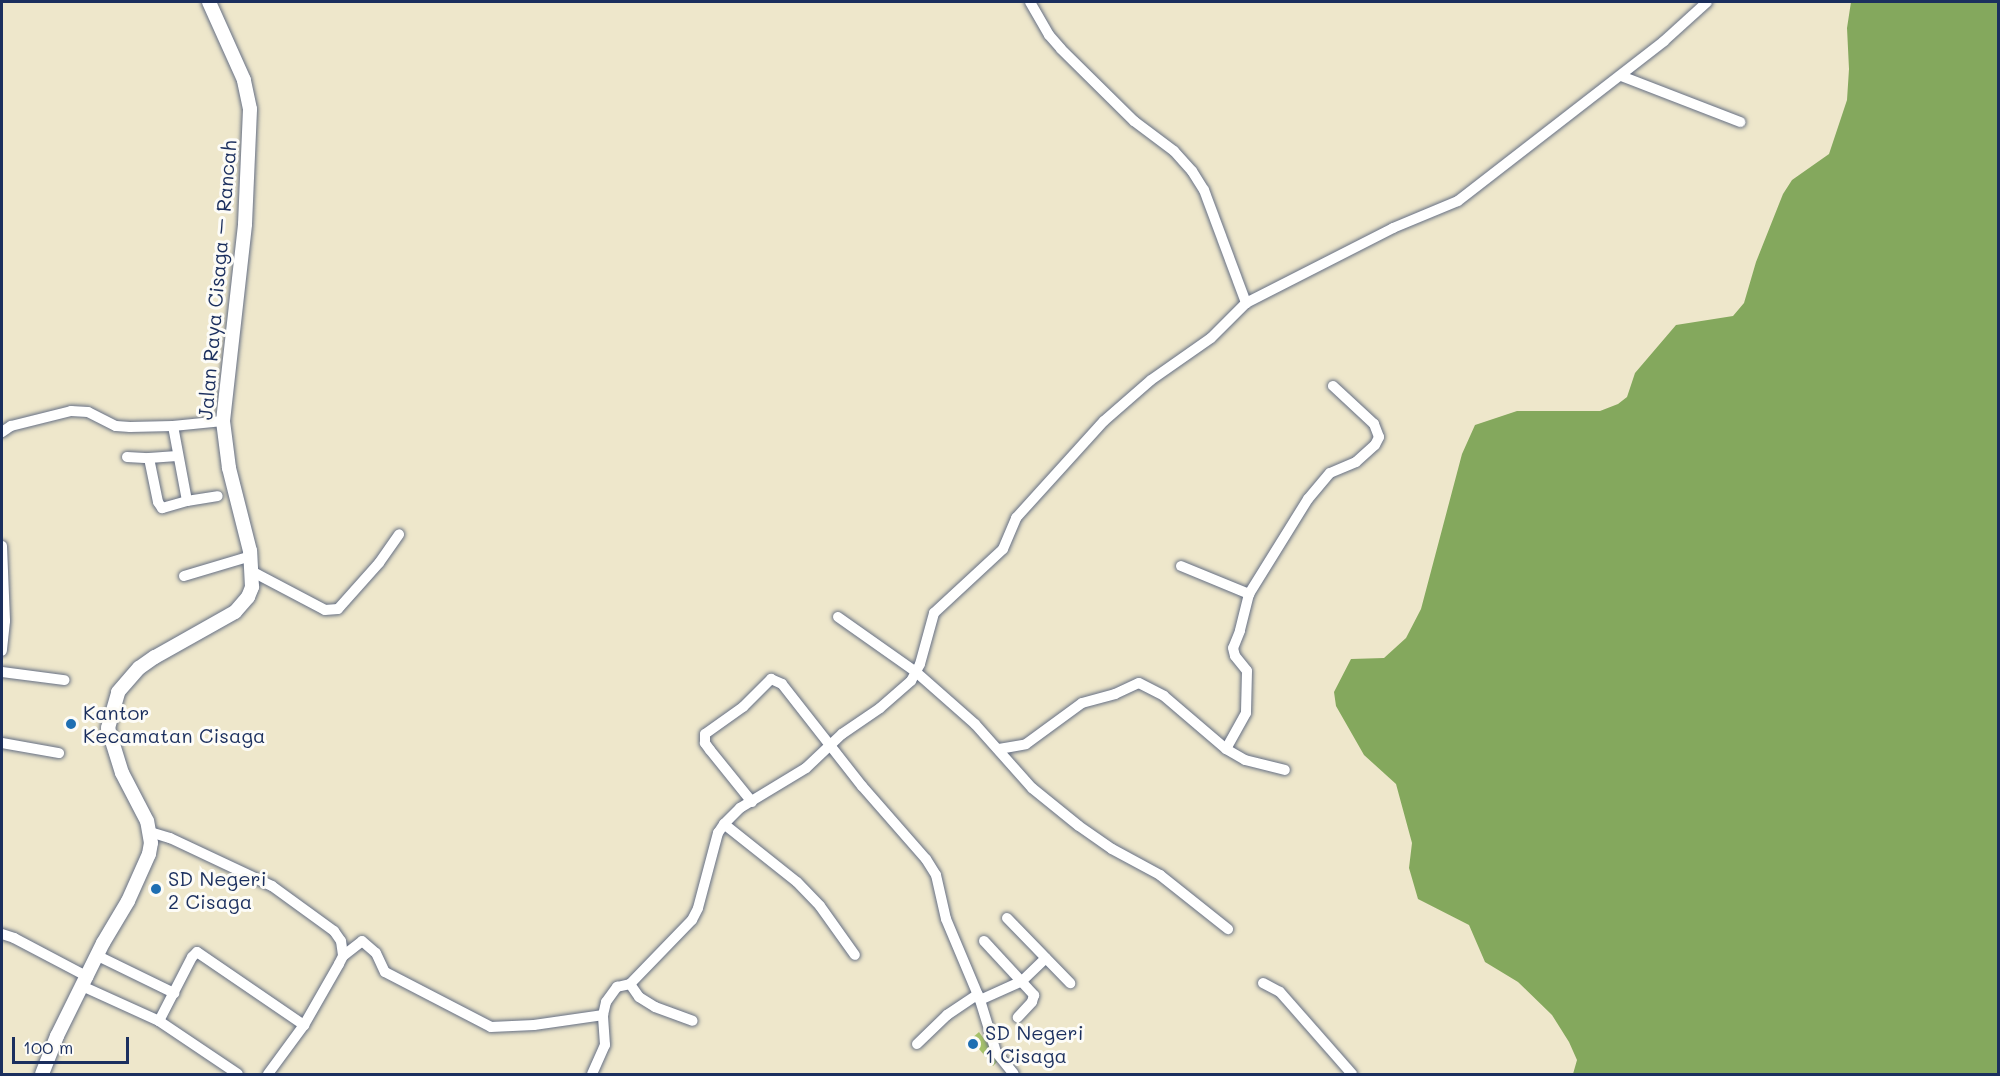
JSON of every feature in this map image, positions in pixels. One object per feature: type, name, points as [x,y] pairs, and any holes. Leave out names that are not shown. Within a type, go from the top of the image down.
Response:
[{"type":"main road","name":"Jalan Raya Cisaga – Rancah","points":[[42,1074],[57,1036],[146,863],[150,832],[113,750],[108,728],[114,700],[139,668],[235,612],[248,597],[253,572],[244,519],[229,468],[223,421],[245,224],[250,109],[244,80],[213,4]]},
{"type":"street","points":[[1030,2],[1049,35],[1061,49],[1134,121],[1174,151],[1192,171],[1204,190],[1246,303]]},
{"type":"street","points":[[592,1074],[605,1045],[603,1015],[611,993],[617,987],[630,984],[695,915],[718,833],[724,824],[740,808],[806,768],[830,745],[897,694],[916,672],[934,613],[1003,549],[1017,518],[1104,421],[1151,380],[1211,338],[1246,303],[1393,228],[1458,201],[1621,76],[1707,2]]},
{"type":"street","points":[[1621,76],[1740,122]]},
{"type":"street","points":[[1226,749],[1242,724],[1246,712],[1247,671],[1234,656],[1233,648],[1240,631],[1248,594],[1308,499],[1330,473],[1356,462],[1376,445],[1379,437],[1374,424],[1333,386]]},
{"type":"street","points":[[2,432],[11,426],[71,411],[88,412],[116,426],[173,426],[223,421]]},
{"type":"street","points":[[173,426],[187,501]]},
{"type":"street","points":[[127,457],[177,456]]},
{"type":"street","points":[[149,458],[161,507],[218,496]]},
{"type":"street","points":[[253,572],[326,609],[338,609],[380,563],[399,534]]},
{"type":"street","points":[[2,546],[5,621],[2,651]]},
{"type":"street","points":[[184,576],[251,556]]},
{"type":"street","points":[[1181,566],[1248,594]]},
{"type":"street","points":[[838,617],[916,672],[984,732],[1032,788],[1079,826],[1112,849],[1160,875],[1228,928]]},
{"type":"street","points":[[2,672],[64,680]]},
{"type":"street","points":[[752,802],[705,743],[705,734],[749,703],[767,680],[775,680],[782,684],[926,859],[936,875],[946,919],[979,997],[996,1052],[1014,1074]]},
{"type":"street","points":[[999,749],[1026,744],[1082,703],[1115,694],[1139,683],[1164,696],[1226,749],[1245,760],[1285,770]]},
{"type":"street","points":[[2,743],[59,753]]},
{"type":"street","points":[[724,824],[797,882],[820,906],[855,955]]},
{"type":"street","points":[[150,832],[170,838],[272,886],[338,935],[343,947],[343,956]]},
{"type":"street","points":[[1007,918],[1070,983]]},
{"type":"street","points":[[2,934],[14,938],[85,982],[159,1021],[238,1074]]},
{"type":"street","points":[[268,1074],[304,1025],[343,956],[362,941],[376,953],[385,972],[491,1027],[534,1025],[603,1015]]},
{"type":"street","points":[[984,941],[1034,997],[1018,1017]]},
{"type":"street","points":[[159,1021],[194,953],[201,952],[304,1025]]},
{"type":"street","points":[[98,956],[174,993]]},
{"type":"street","points":[[917,1044],[947,1015],[979,997],[1022,981],[1046,958]]},
{"type":"street","points":[[1263,983],[1280,992],[1352,1074]]},
{"type":"street","points":[[630,984],[639,997],[655,1007],[693,1021]]},
{"type":"green space","points":[[1851,2],[1998,2],[1998,1074],[1573,1074],[1577,1060],[1552,1015],[1518,982],[1485,962],[1469,925],[1418,899],[1409,868],[1412,843],[1396,784],[1364,755],[1336,706],[1334,692],[1351,659],[1384,658],[1406,638],[1421,609],[1462,454],[1475,425],[1517,411],[1600,411],[1618,404],[1627,397],[1635,373],[1676,325],[1733,316],[1744,303],[1756,262],[1783,194],[1792,180],[1829,154],[1847,100],[1849,69],[1847,28]]},
{"type":"green space","points":[[979,1032],[999,1060],[993,1066],[971,1039]]},
{"type":"place","name":"Kantor Kecamatan Cisaga","points":[[71,724]]},
{"type":"place","name":"SD Negeri 2 Cisaga","points":[[156,889]]},
{"type":"place","name":"SD Negeri 1 Cisaga","points":[[973,1044]]}]
